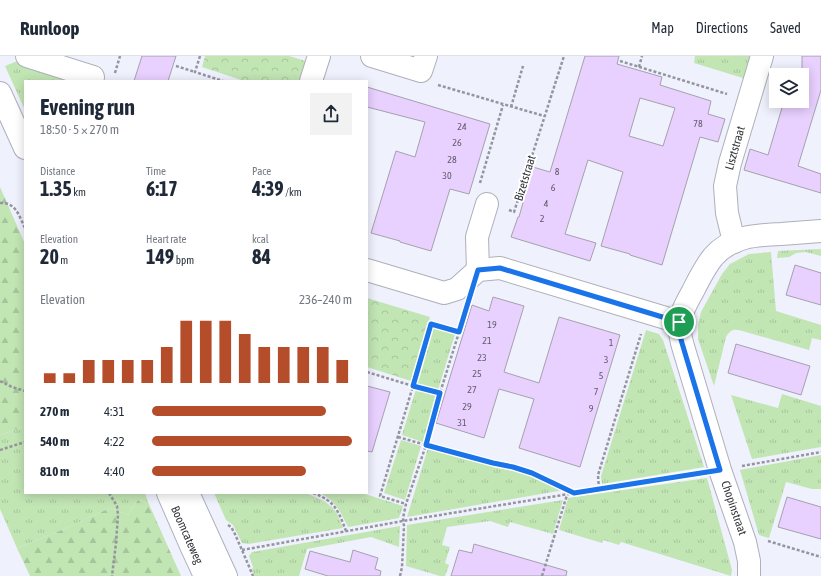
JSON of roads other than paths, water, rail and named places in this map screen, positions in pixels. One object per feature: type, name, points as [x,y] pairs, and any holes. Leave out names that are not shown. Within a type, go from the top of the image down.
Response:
[{"type":"street","points":[[27,56],[93,77]]},
{"type":"street","points":[[311,80],[319,56]]},
{"type":"street","points":[[372,56],[423,63]]},
{"type":"street","name":"Lisztstraat","points":[[734,242],[727,213],[725,186],[730,163],[762,56]]},
{"type":"street","points":[[0,93],[24,146]]},
{"type":"street","points":[[478,270],[477,237],[487,204]]},
{"type":"street","points":[[368,270],[444,292],[457,289],[478,270],[500,268],[679,322],[706,266],[714,255],[724,247],[746,237],[821,231]]},
{"type":"street","name":"Chopinstraat","points":[[679,322],[679,332],[682,343],[720,470],[745,542],[749,561],[749,576]]},
{"type":"street","name":"Boomcateweg","points":[[168,494],[206,576]]},
{"type":"street","name":"Boomcateweg","points":[[188,494],[226,576]]}]
